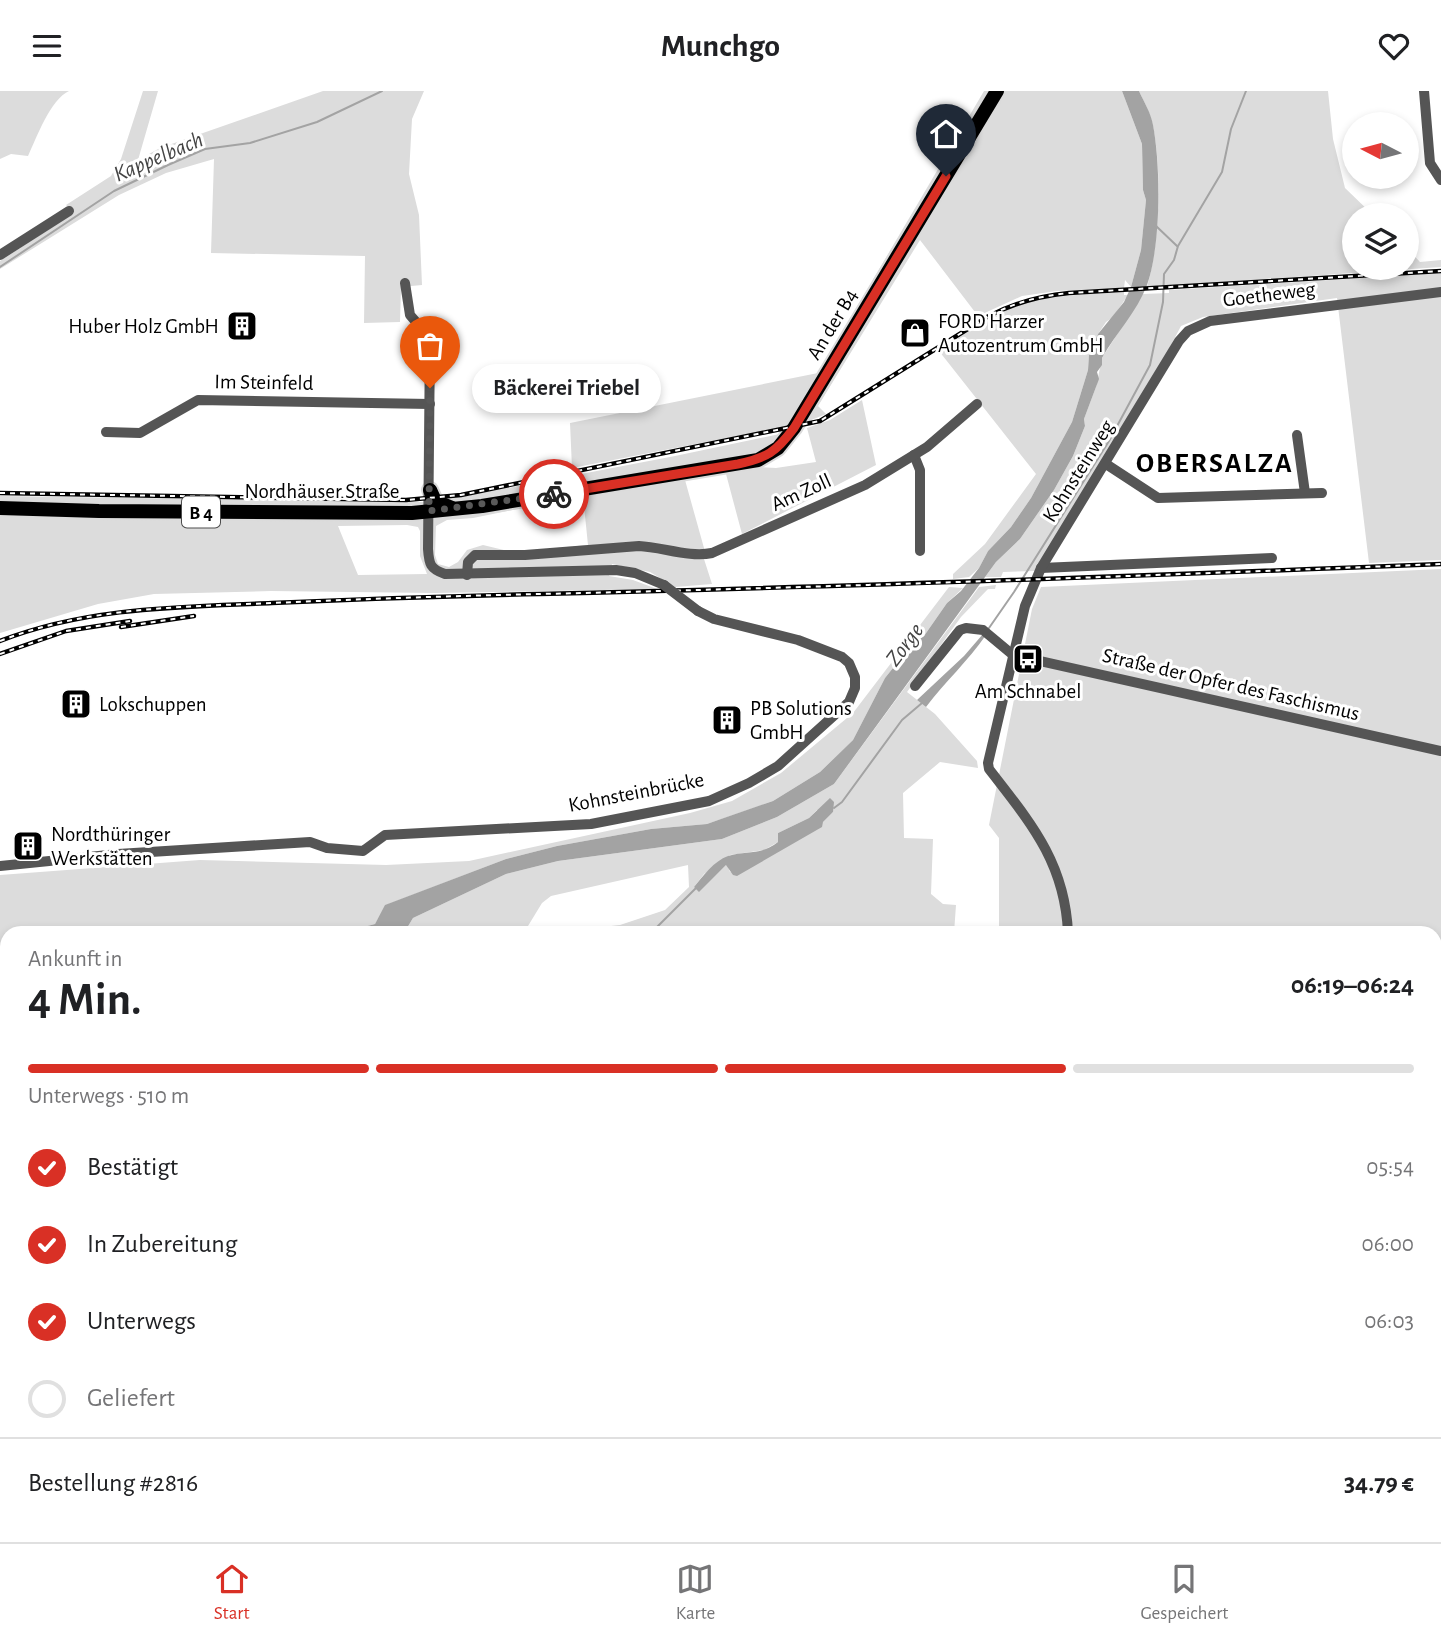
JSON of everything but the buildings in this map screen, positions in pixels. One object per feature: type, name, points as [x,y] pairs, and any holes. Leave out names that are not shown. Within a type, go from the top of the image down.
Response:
[{"type":"main road","name":"An der B4","points":[[794,428],[996,91]]},
{"type":"main road","name":"Nordhäuser Straße","points":[[0,508],[333,513],[453,509],[758,460],[778,448],[794,428]]},
{"type":"main road","points":[[430,490],[435,501],[453,509]]},
{"type":"street","points":[[1424,91],[1430,163],[1441,180]]},
{"type":"street","points":[[0,255],[69,211]]},
{"type":"street","points":[[405,283],[410,315],[425,329],[430,338],[429,511]]},
{"type":"street","name":"Goetheweg","points":[[1188,331],[1210,321],[1441,292]]},
{"type":"street","name":"Kohnsteinweg","points":[[1067,926],[1063,892],[1048,853],[1029,821],[989,769],[988,763],[1025,606],[1041,568],[1107,464],[1170,354],[1188,331]]},
{"type":"street","name":"Im Steinfeld","points":[[106,432],[140,433],[198,400],[430,404]]},
{"type":"street","name":"Am Zoll","points":[[467,575],[468,562],[475,555],[525,555],[639,545],[701,555],[712,553],[865,485],[927,447],[977,404]]},
{"type":"street","points":[[1297,435],[1305,493]]},
{"type":"street","points":[[914,456],[920,470],[919,551]]},
{"type":"street","points":[[1107,464],[1158,498],[1322,493]]},
{"type":"street","name":"Kohnsteinbrücke","points":[[0,866],[118,854],[310,842],[327,849],[363,851],[385,835],[591,824],[652,813],[709,801],[778,767],[849,702],[855,688],[853,669],[842,657],[786,636],[714,619],[648,577],[623,571],[445,575],[436,571],[430,565],[428,549],[429,511]]},
{"type":"street","points":[[1041,568],[1272,558]]},
{"type":"street","points":[[915,686],[960,630],[973,627],[990,636],[1013,655]]},
{"type":"street","points":[[990,636],[1017,639]]},
{"type":"street","name":"Straße der Opfer des Faschismus","points":[[1013,655],[1441,751]]},
{"type":"shaded area","points":[[0,91],[69,91],[50,111],[28,156],[11,154],[0,159]]},
{"type":"shaded area","points":[[143,91],[158,91],[138,160],[160,148],[323,91],[424,91],[412,119],[409,174],[419,215],[422,285],[401,287],[400,322],[364,323],[365,256],[211,253],[214,159],[166,173],[119,195],[0,269],[0,261],[74,213],[66,205],[111,176],[121,159]]},
{"type":"shaded area","points":[[984,91],[1122,91],[1142,144],[1143,190],[1146,200],[1141,250],[1131,287],[1125,280],[1124,288],[1057,291],[1022,296],[978,316],[920,240],[818,406],[826,414],[804,423],[572,468],[570,423],[818,373]]},
{"type":"shaded area","points":[[1122,91],[1139,91],[1153,125],[1158,184],[1155,249],[1152,269],[1138,304],[1102,358],[1102,365],[1097,372],[1099,379],[1073,456],[1054,490],[1020,539],[996,562],[834,784],[777,817],[722,839],[558,861],[506,874],[413,918],[408,926],[367,926],[375,924],[385,905],[506,859],[557,846],[651,829],[707,824],[773,801],[820,772],[853,740],[885,678],[913,643],[924,636],[947,603],[961,591],[988,551],[1011,527],[1031,498],[1072,422],[1088,370],[1089,355],[1098,334],[1124,302],[1141,250],[1146,200],[1143,190],[1142,144]]},
{"type":"shaded area","points":[[1139,91],[1328,91],[1342,189],[1346,189],[1361,203],[1342,203],[1342,274],[1147,287],[1157,228],[1158,164],[1152,122]]},
{"type":"shaded area","points":[[1441,260],[1441,267],[1419,268],[1419,261]]},
{"type":"shaded area","points":[[1441,273],[1441,560],[1369,563],[1337,298],[1203,317],[1181,326],[1154,377],[1035,571],[1003,572],[1001,577],[985,577],[1020,539],[1054,490],[1073,456],[1085,426],[1084,419],[1096,387],[1102,358],[1143,294],[1342,279],[1419,280],[1419,274]]},
{"type":"shaded area","points":[[1124,292],[1124,295],[1128,295],[1098,334],[1089,356],[1088,370],[1072,422],[1031,498],[1011,527],[988,551],[979,568],[969,577],[953,579],[953,574],[985,544],[1036,474],[939,351],[984,321],[1029,302]]},
{"type":"shaded area","points":[[862,400],[876,465],[742,534],[726,474],[685,480],[712,584],[675,587],[650,572],[612,564],[609,576],[633,580],[657,589],[154,594],[98,604],[0,633],[0,496],[422,502],[466,496],[799,430],[756,467],[776,468],[816,462],[807,428],[830,420]],"holes":[[[583,496],[588,545],[512,552],[483,545],[467,550],[458,562],[449,567],[438,564],[435,555],[436,526],[447,520],[473,518]],[[338,526],[418,527],[420,531],[420,556],[427,574],[358,575]]]},
{"type":"shaded area","points":[[1441,569],[1441,926],[999,926],[999,838],[989,825],[1032,609],[1041,587]]},
{"type":"shaded area","points":[[996,585],[995,589],[988,589],[961,617],[907,692],[935,714],[977,761],[978,768],[940,762],[903,793],[904,838],[933,839],[931,894],[943,904],[956,905],[954,926],[611,926],[665,910],[689,887],[688,865],[551,896],[542,903],[528,926],[408,926],[413,918],[506,874],[558,861],[722,839],[777,817],[834,784],[979,587]],"holes":[[[817,810],[833,812],[823,822],[730,872],[727,864],[699,891],[694,887],[704,874],[730,855],[764,850],[778,842],[778,833],[809,818]]]},
{"type":"shaded area","points":[[949,587],[963,588],[947,603],[924,636],[913,643],[885,678],[853,740],[820,772],[773,801],[707,824],[651,829],[557,846],[506,859],[386,905],[375,924],[367,926],[0,926],[0,875],[200,860],[386,865],[469,861],[690,813],[732,801],[781,773],[853,713]]},
{"type":"shaded area","points":[[983,634],[986,635],[979,645],[926,707],[917,700],[964,656]]},
{"type":"shaded area","points":[[830,798],[834,802],[833,812],[823,822],[822,827],[737,876],[733,875],[726,865],[699,892],[694,887],[718,861],[735,854],[759,851],[771,846],[778,842],[778,833],[809,818]]},
{"type":"waterway","name":"Kappelbach","points":[[0,267],[114,191],[168,165],[205,149],[250,143],[317,122],[382,91]]},
{"type":"waterway","points":[[989,628],[1109,441],[1150,365],[1163,302],[1164,274],[1222,172],[1231,129],[1246,91]]},
{"type":"waterway","points":[[1155,225],[1177,246]]},
{"type":"waterway","points":[[834,808],[842,802],[902,720],[922,703]]},
{"type":"waterway","points":[[658,926],[696,888]]},
{"type":"railway","points":[[0,493],[406,500],[461,495],[820,421],[987,317],[1037,298],[1069,293],[1441,271]]},
{"type":"railway","points":[[0,641],[66,621],[100,615],[203,606],[1441,564]]},
{"type":"railway","points":[[121,627],[194,616]]},
{"type":"railway","points":[[0,654],[66,631],[130,621]]},
{"type":"way so far","points":[[430,388],[429,511],[482,506],[554,494]]},
{"type":"place","name":"Huber Holz GmbH","points":[[242,326]]},
{"type":"place","name":"FORD Harzer Autozentrum GmbH","points":[[915,333]]},
{"type":"place","name":"Bäckerei Triebel","points":[[430,388]]},
{"type":"place","name":"Am Schnabel","points":[[1028,659]]},
{"type":"place","name":"Lokschuppen","points":[[76,704]]},
{"type":"place","name":"PB Solutions GmbH","points":[[727,720]]},
{"type":"place","name":"Nordthüringer Werkstätten","points":[[28,846]]},
{"type":"district","name":"OBERSALZA","points":[[1215,462]]},
{"type":"route","points":[[554,494],[758,460],[778,448],[794,428],[946,176]]},
{"type":"water label","name":"Zorge","points":[[904,644]]}]
